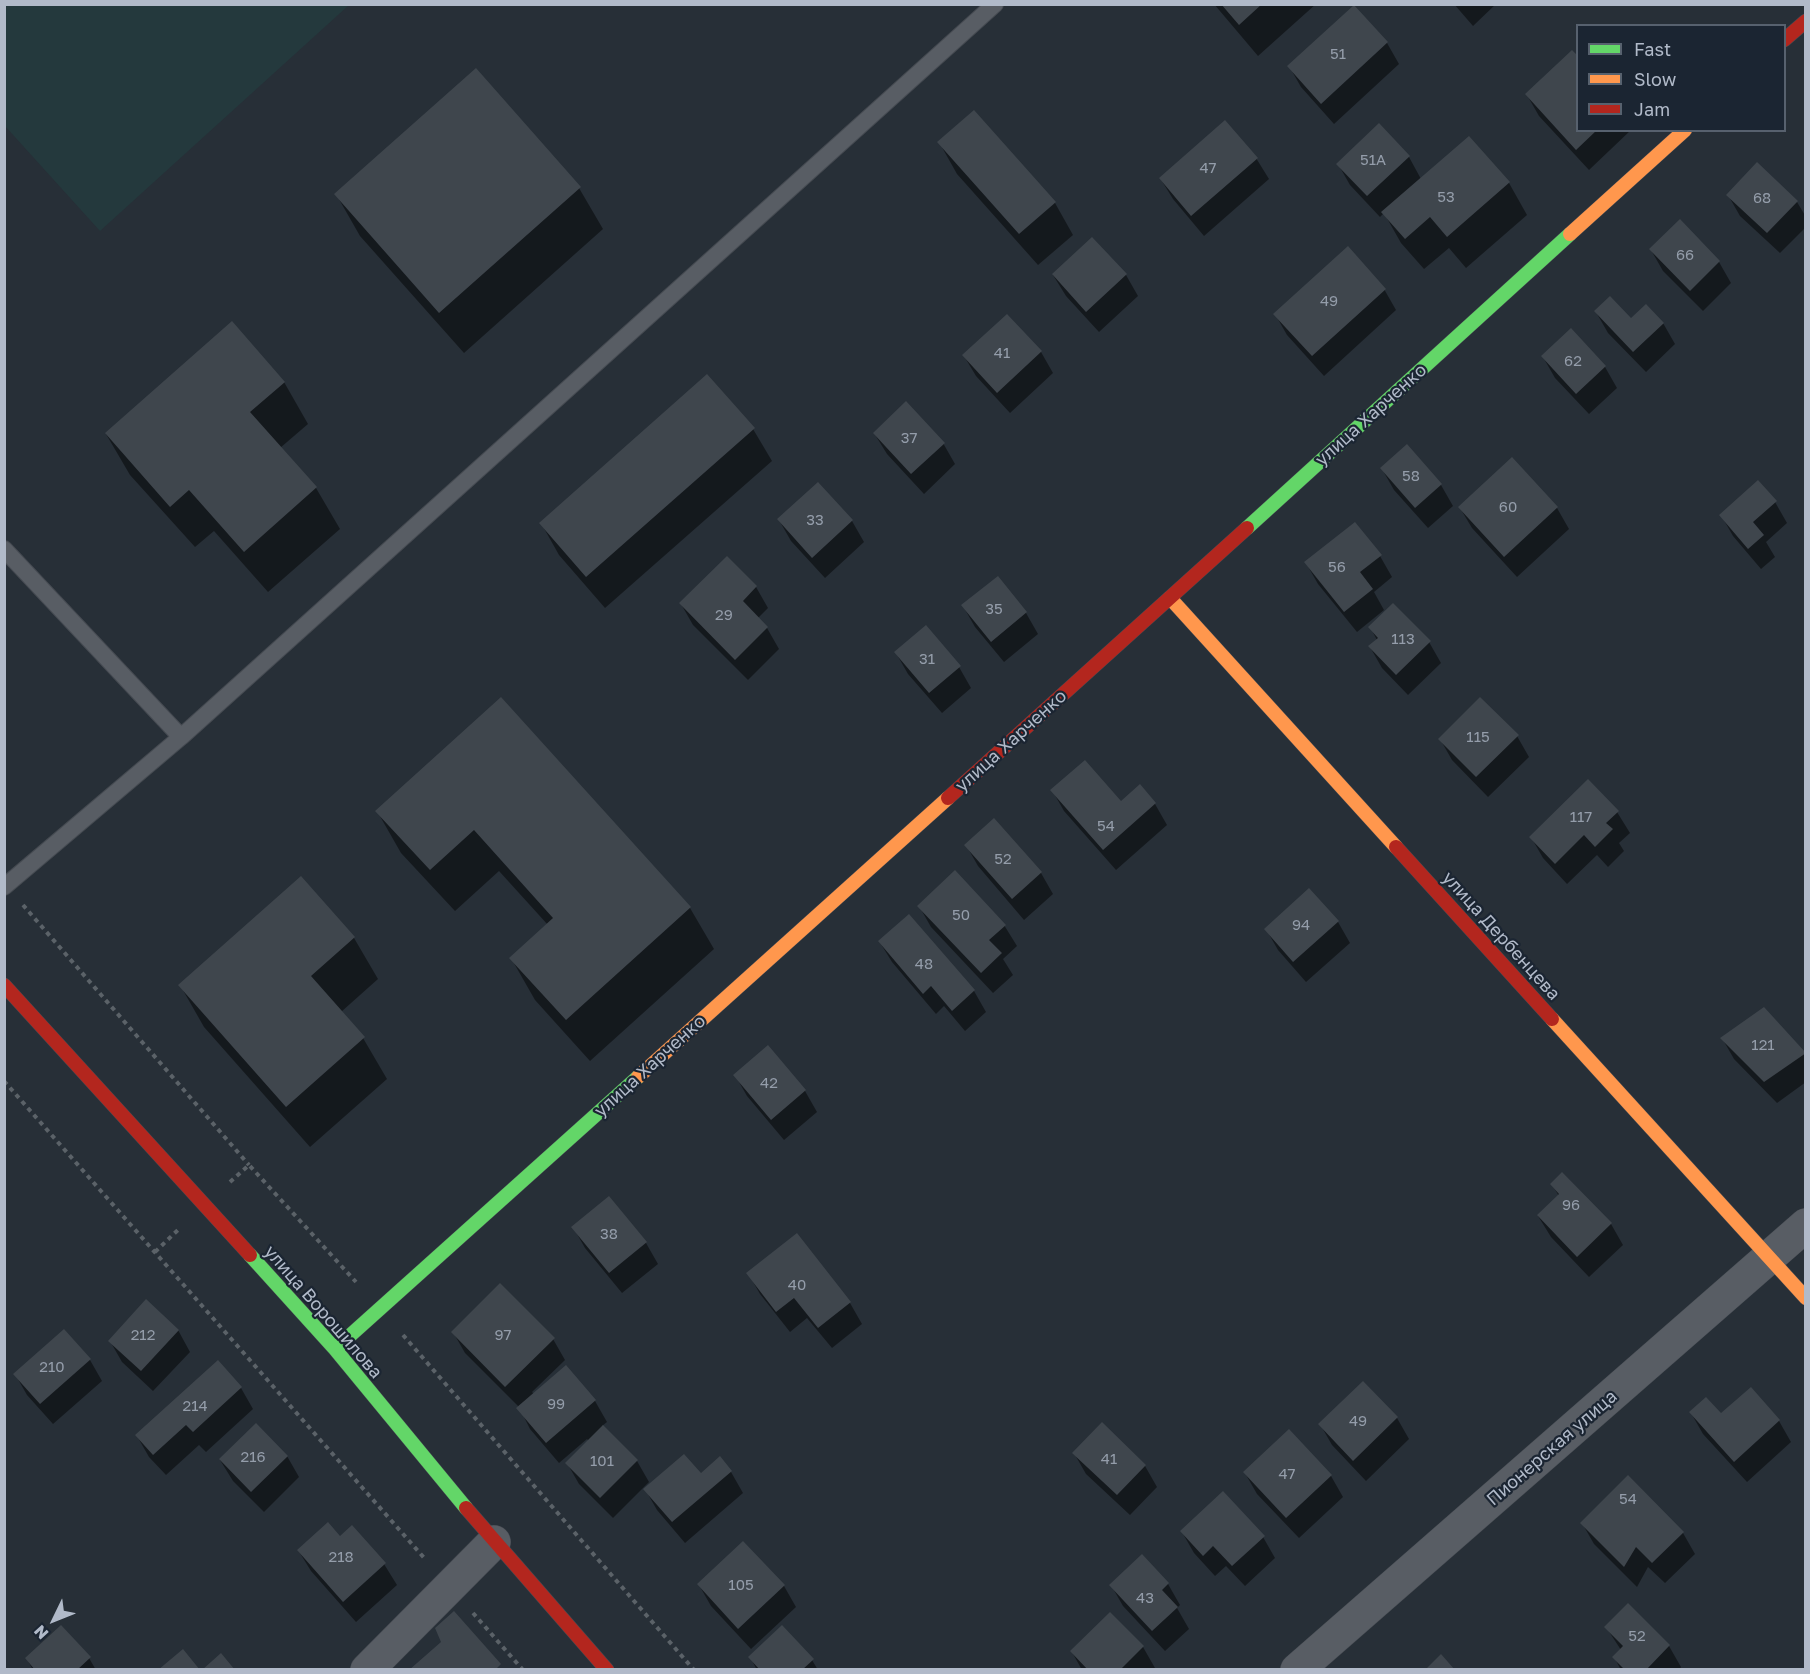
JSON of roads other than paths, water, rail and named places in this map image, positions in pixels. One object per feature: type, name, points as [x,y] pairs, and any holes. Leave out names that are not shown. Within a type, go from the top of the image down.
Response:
[{"type":"street","points":[[1786,39],[1806,21]]},
{"type":"street","name":"улица Харченко","points":[[335,1349],[1170,598],[1683,132]]},
{"type":"street","name":"улица Дербенцева","points":[[1170,598],[1806,1298]]},
{"type":"street","name":"улица Ворошилова","points":[[4,985],[335,1349],[494,1542],[607,1670]]},
{"type":"street","name":"Пионерская улица","points":[[1297,1670],[1806,1225]]},
{"type":"street","points":[[366,1670],[494,1542]]},
{"type":"lane","points":[[6,886],[181,738],[995,4]]},
{"type":"lane","points":[[4,549],[181,738]]}]
